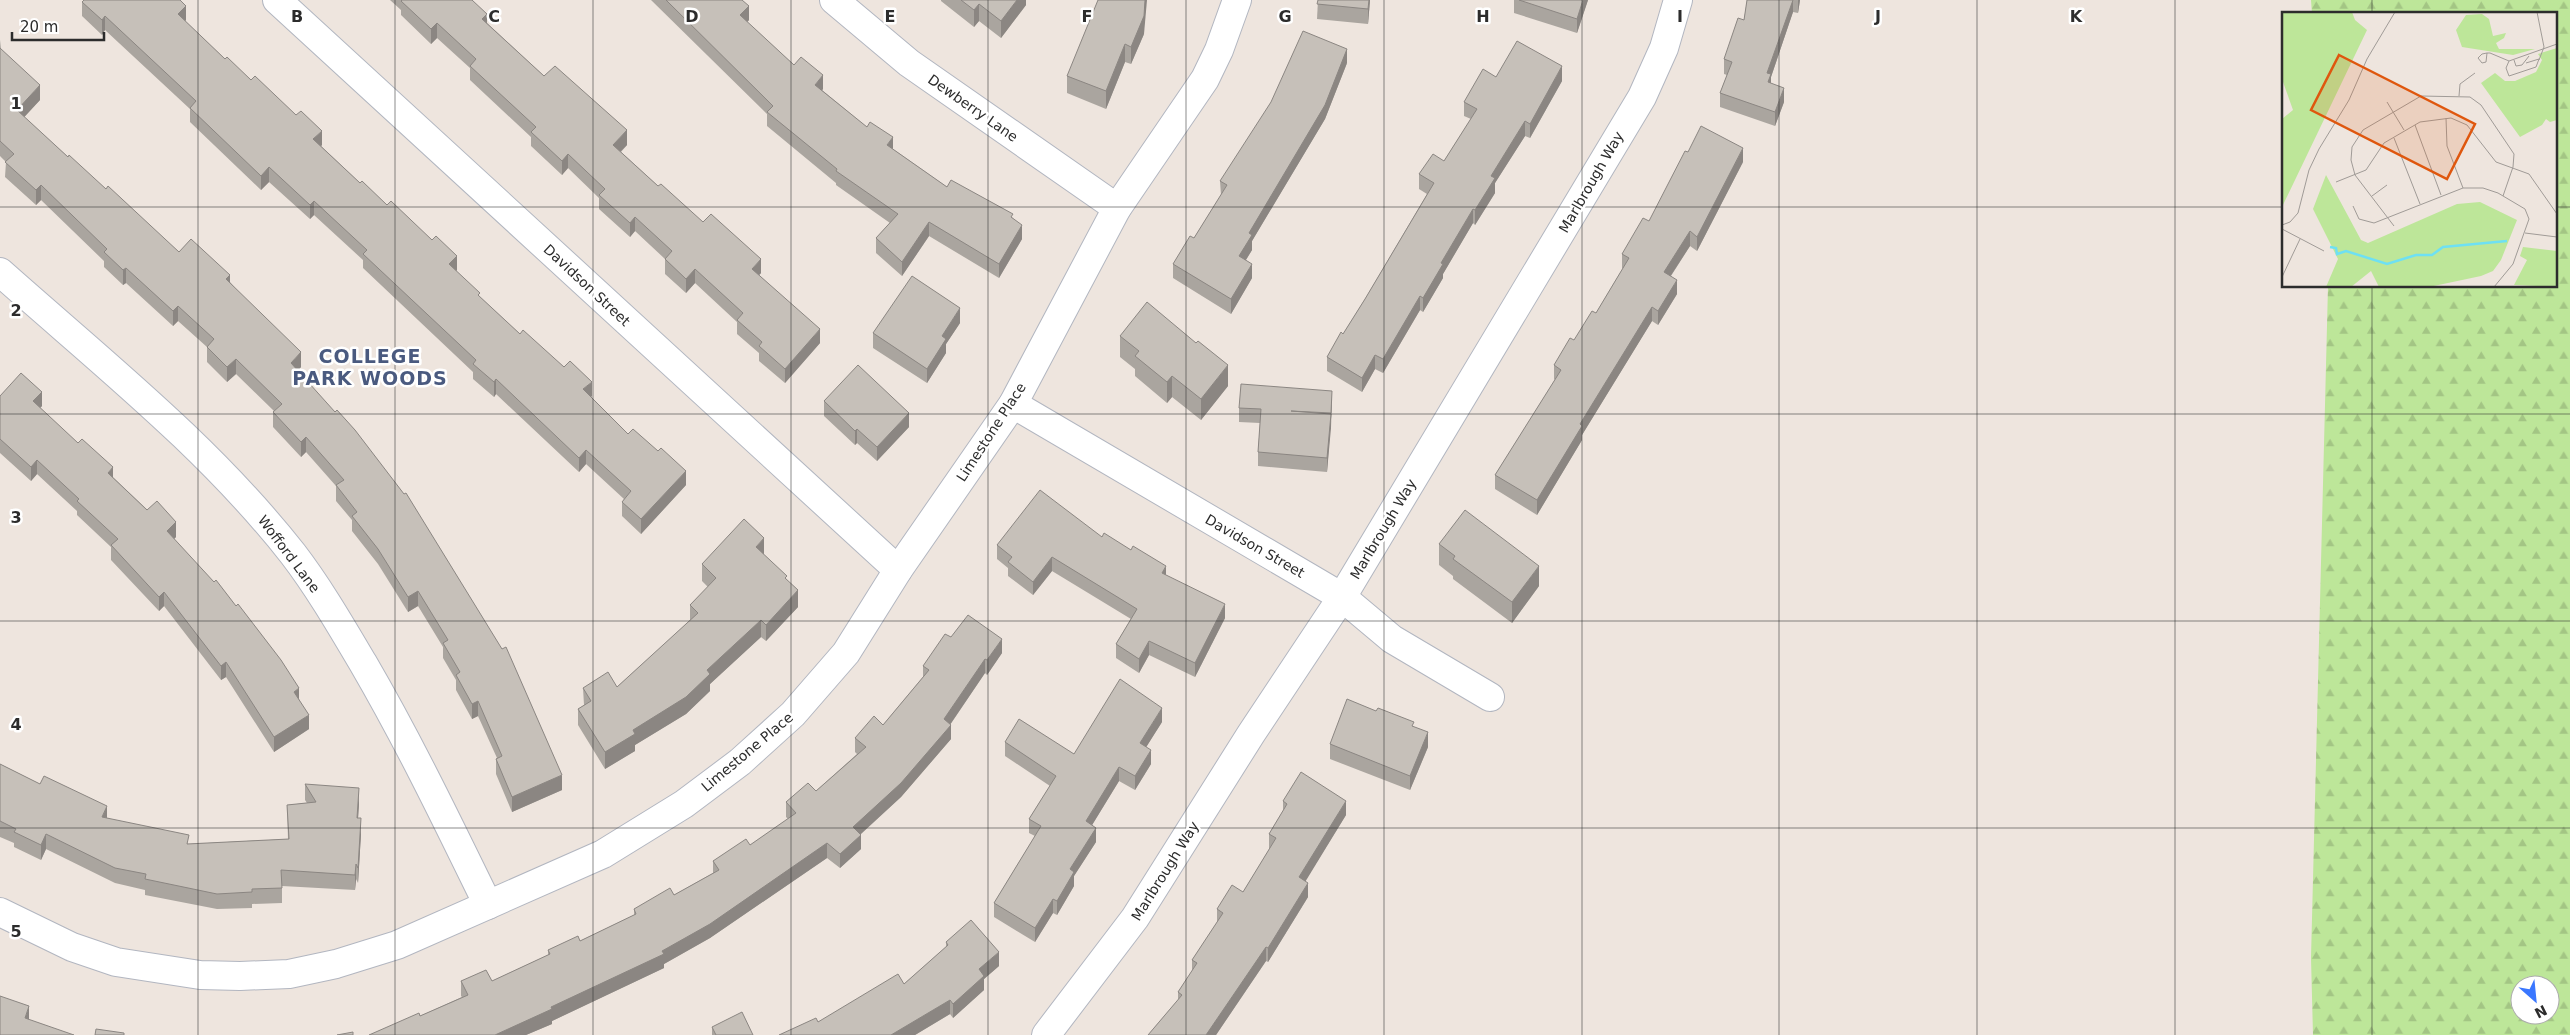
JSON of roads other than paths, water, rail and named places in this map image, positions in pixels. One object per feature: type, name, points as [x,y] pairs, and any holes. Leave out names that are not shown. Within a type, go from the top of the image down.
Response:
[{"type":"street","name":"Davidson Street","points":[[277,0],[898,570]]},
{"type":"street","name":"Dewberry Lane","points":[[834,0],[909,63],[1116,208]]},
{"type":"street","name":"Limestone Place","points":[[0,912],[72,947],[116,962],[200,974],[240,976],[289,974],[336,964],[397,945],[603,854],[684,804],[740,762],[793,714],[846,654],[898,570],[1013,404],[1116,208],[1205,79],[1219,50],[1237,0]]},
{"type":"street","name":"Marlbrough Way","points":[[1046,1035],[1135,918],[1251,734],[1342,597],[1642,97],[1664,48],[1678,0]]},
{"type":"street","name":"Wofford Lane","points":[[0,272],[169,422],[243,494],[294,555],[338,620],[402,730],[488,905]]},
{"type":"street","name":"Davidson Street","points":[[1013,404],[1342,597],[1392,639],[1490,696]]},
{"type":"district","name":"COLLEGE PARK WOODS","points":[[370,367]]}]
